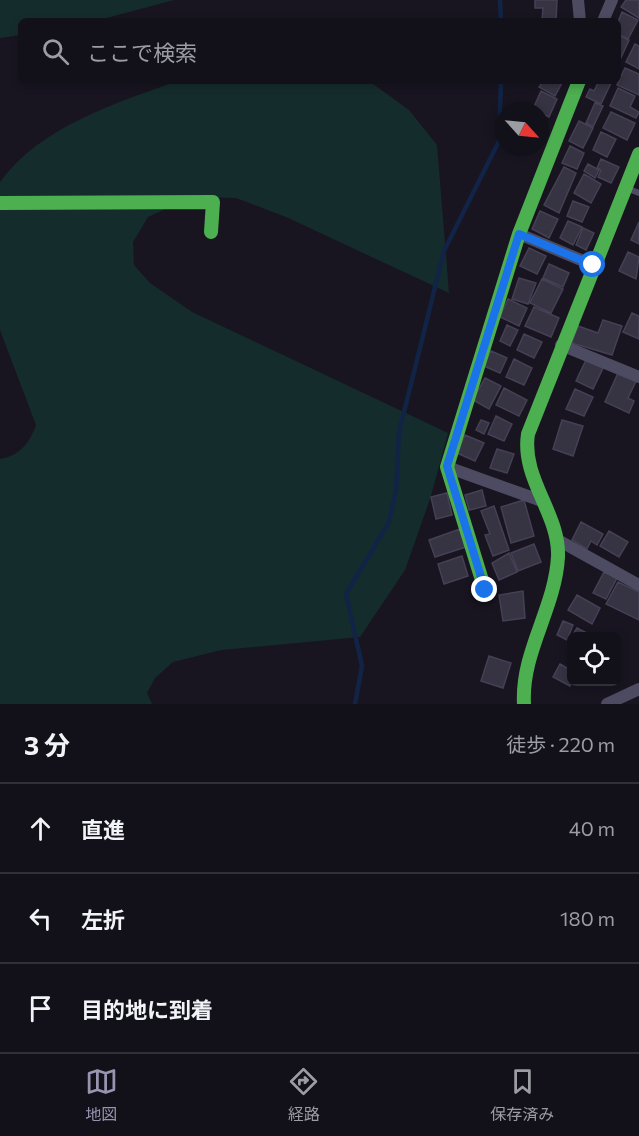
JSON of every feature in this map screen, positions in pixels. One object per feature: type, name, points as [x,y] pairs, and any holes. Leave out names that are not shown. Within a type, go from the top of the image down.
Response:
[{"type":"street","points":[[578,0],[580,18]]},
{"type":"street","points":[[604,18],[612,0]]},
{"type":"street","points":[[485,590],[447,466],[519,234],[578,84]]},
{"type":"street","points":[[524,704],[522,696],[529,662],[557,571],[556,539],[531,472],[527,445],[531,423],[593,265],[633,190],[639,154]]},
{"type":"street","points":[[0,203],[213,202],[211,232]]},
{"type":"street","points":[[519,234],[593,265]]},
{"type":"street","points":[[561,345],[639,377]]},
{"type":"street","points":[[447,466],[542,501]]},
{"type":"street","points":[[556,539],[639,585]]},
{"type":"street","points":[[607,704],[639,689]]},
{"type":"green space","points":[[0,0],[174,0],[106,18],[18,18],[18,35],[0,38]]},
{"type":"green space","points":[[169,84],[373,84],[409,110],[437,145],[449,293],[286,217],[236,198],[191,197],[148,217],[133,242],[134,265],[150,283],[192,312],[448,433],[431,496],[405,570],[360,637],[221,650],[173,662],[155,678],[147,693],[152,704],[0,704],[0,459],[13,455],[23,448],[36,425],[0,330],[0,182],[36,146],[58,131]]},
{"type":"building","points":[[535,0],[557,0],[556,18],[542,18],[543,8],[535,8]]},
{"type":"building","points":[[626,0],[639,0],[639,18],[621,7]]},
{"type":"building","points":[[622,12],[638,20],[628,39],[621,36],[620,18]]},
{"type":"building","points":[[621,36],[629,40],[621,58]]},
{"type":"building","points":[[635,44],[639,46],[639,69],[626,62]]},
{"type":"building","points":[[625,68],[639,74],[639,95],[617,85],[621,84],[621,76]]},
{"type":"building","points":[[541,84],[561,84],[555,96],[539,87]]},
{"type":"building","points":[[598,84],[611,84],[601,104],[586,97],[590,89],[594,91]]},
{"type":"building","points":[[618,88],[635,96],[630,107],[639,112],[636,118],[610,106]]},
{"type":"building","points":[[541,91],[557,99],[549,117],[549,102],[536,102]]},
{"type":"building","points":[[595,103],[603,106],[593,127],[586,123]]},
{"type":"building","points":[[611,112],[635,123],[627,140],[603,128]]},
{"type":"building","points":[[579,121],[593,128],[583,148],[569,141]]},
{"type":"building","points":[[601,132],[616,139],[607,157],[593,150]]},
{"type":"building","points":[[570,146],[584,153],[577,169],[562,163]]},
{"type":"building","points":[[601,159],[619,167],[611,183],[598,177],[601,170],[597,168]]},
{"type":"building","points":[[588,164],[599,170],[595,178],[584,171]]},
{"type":"building","points":[[564,167],[576,173],[559,213],[544,205]]},
{"type":"building","points":[[584,174],[601,184],[591,203],[574,193]]},
{"type":"building","points":[[573,201],[589,207],[582,222],[567,216]]},
{"type":"building","points":[[540,211],[558,219],[549,238],[532,229]]},
{"type":"building","points":[[568,221],[582,227],[573,245],[560,238]]},
{"type":"building","points":[[639,222],[639,244],[631,240]]},
{"type":"building","points":[[583,228],[594,233],[586,250],[576,245]]},
{"type":"building","points":[[529,248],[546,256],[537,274],[520,266]]},
{"type":"building","points":[[628,252],[639,257],[636,279],[619,271]]},
{"type":"building","points":[[549,264],[569,273],[563,287],[543,278]]},
{"type":"building","points":[[519,278],[536,283],[528,304],[512,299]]},
{"type":"building","points":[[542,279],[563,289],[551,313],[530,303]]},
{"type":"building","points":[[508,299],[527,308],[519,326],[500,317]]},
{"type":"building","points":[[534,307],[559,318],[551,337],[525,326]]},
{"type":"building","points":[[632,313],[639,316],[639,339],[623,332]]},
{"type":"building","points":[[603,320],[622,326],[612,355],[572,343],[578,326],[598,333]]},
{"type":"building","points":[[507,325],[518,330],[510,346],[500,341]]},
{"type":"building","points":[[524,334],[542,342],[534,358],[517,350]]},
{"type":"building","points":[[491,351],[507,358],[500,373],[484,366]]},
{"type":"building","points":[[587,358],[604,366],[593,389],[576,381]]},
{"type":"building","points":[[514,359],[532,368],[524,385],[506,377]]},
{"type":"building","points":[[618,373],[636,381],[628,398],[634,401],[629,413],[605,402]]},
{"type":"building","points":[[485,378],[501,386],[489,409],[473,400]]},
{"type":"building","points":[[504,388],[527,400],[519,416],[496,405]]},
{"type":"building","points":[[575,389],[593,397],[584,416],[566,409]]},
{"type":"building","points":[[496,416],[512,424],[504,441],[488,434]]},
{"type":"building","points":[[481,420],[489,423],[484,434],[476,430]]},
{"type":"building","points":[[562,420],[583,426],[573,456],[553,449]]},
{"type":"building","points":[[465,435],[484,443],[475,461],[457,453]]},
{"type":"building","points":[[497,449],[514,454],[507,473],[490,468]]},
{"type":"building","points":[[482,490],[486,506],[469,510],[465,495]]},
{"type":"building","points":[[447,493],[452,515],[436,519],[431,497]]},
{"type":"building","points":[[524,500],[534,536],[511,543],[501,507]]},
{"type":"building","points":[[494,506],[509,550],[493,556],[485,535],[490,534],[481,511]]},
{"type":"building","points":[[581,522],[603,534],[597,545],[591,541],[587,549],[572,540]]},
{"type":"building","points":[[460,529],[466,547],[435,557],[429,540]]},
{"type":"building","points":[[609,531],[628,542],[619,557],[600,546]]},
{"type":"building","points":[[534,544],[541,562],[518,571],[511,553]]},
{"type":"building","points":[[509,553],[517,572],[499,580],[492,563]]},
{"type":"building","points":[[462,556],[468,576],[444,584],[438,564]]},
{"type":"building","points":[[604,572],[617,578],[606,599],[593,593]]},
{"type":"building","points":[[618,582],[639,592],[639,620],[606,604]]},
{"type":"building","points":[[523,591],[525,618],[503,621],[499,595]]},
{"type":"building","points":[[577,595],[600,608],[592,624],[568,610]]},
{"type":"building","points":[[563,621],[573,625],[570,632],[567,632],[567,640],[557,635]]},
{"type":"building","points":[[489,656],[511,663],[503,688],[481,681]]},
{"type":"building","points":[[560,664],[567,668],[567,684],[553,677]]},
{"type":"waterway","points":[[500,0],[501,18]]},
{"type":"waterway","points":[[355,704],[362,666],[346,594],[389,522],[396,490],[399,432],[444,251],[499,141],[501,84]]},
{"type":"traffic: fast","points":[[485,590],[447,467],[519,234],[578,84]]},
{"type":"traffic: fast","points":[[524,704],[524,685],[528,666],[551,595],[558,557],[553,526],[530,466],[527,450],[528,434],[639,154]]},
{"type":"traffic: fast","points":[[0,203],[213,202],[211,232]]},
{"type":"route","points":[[485,590],[447,466],[519,234],[593,265]]}]
